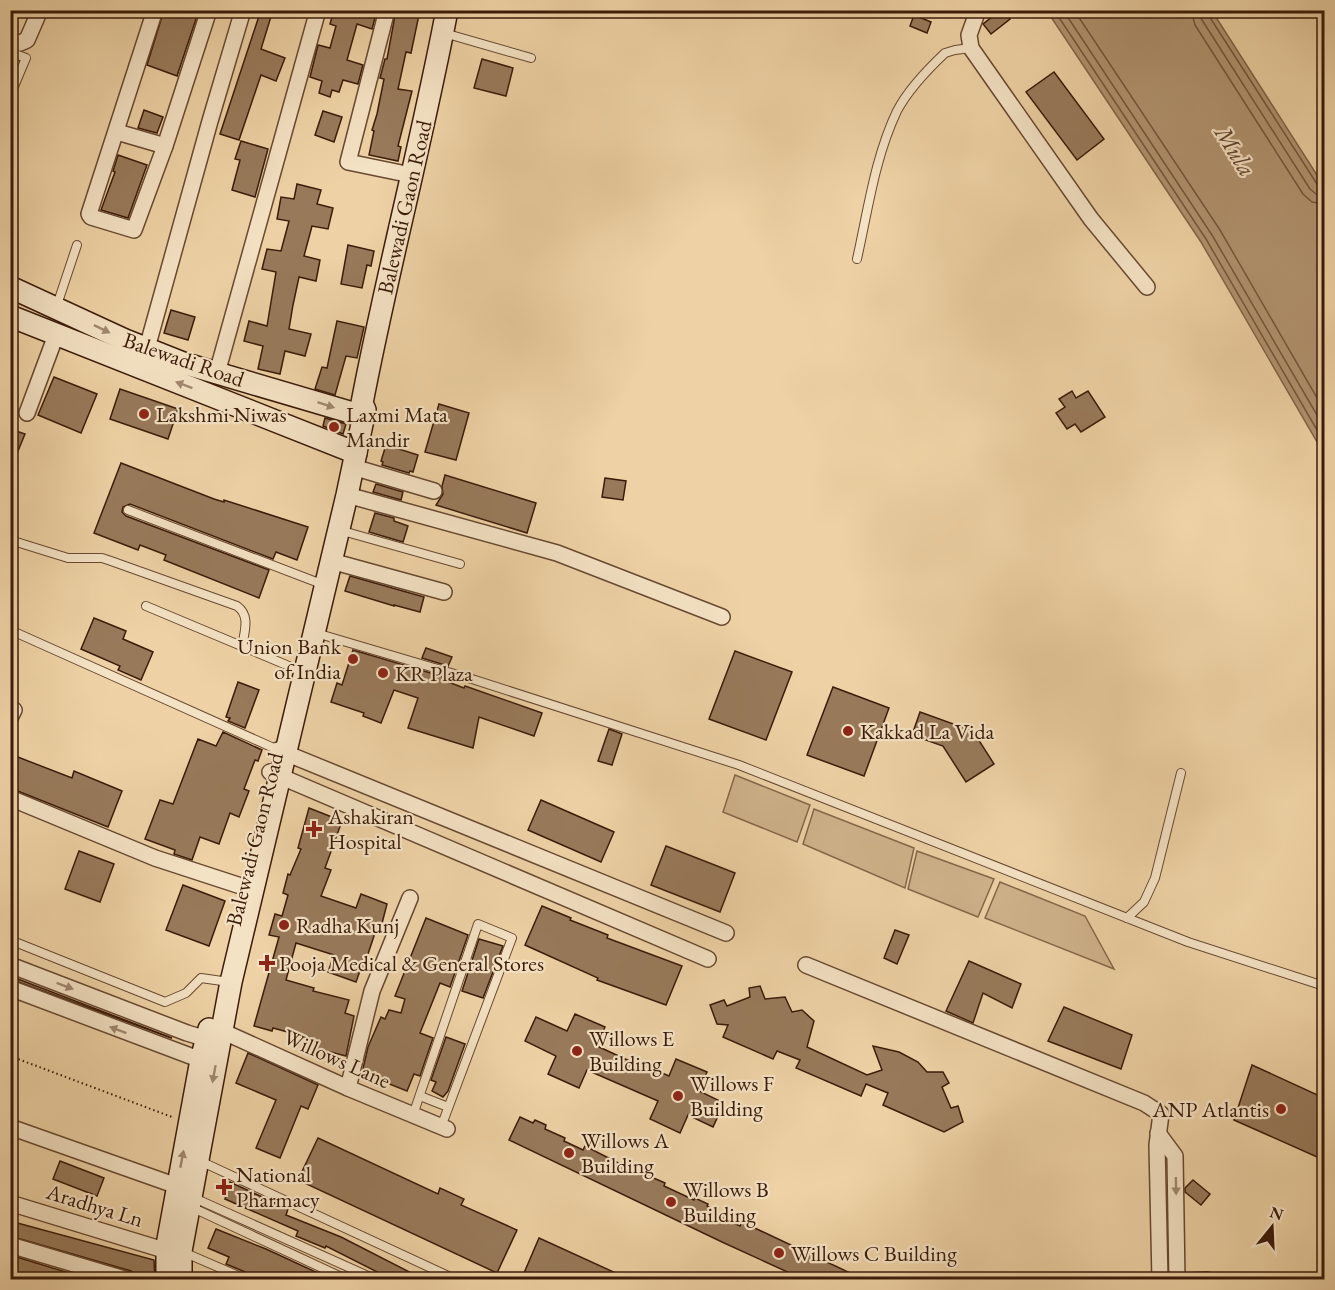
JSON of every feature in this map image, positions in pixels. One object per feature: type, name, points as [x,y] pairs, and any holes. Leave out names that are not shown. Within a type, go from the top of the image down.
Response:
[{"type":"main road","name":"Balewadi Gaon Road","points":[[167,1280],[186,1196],[198,1160],[213,1031],[280,751],[347,495],[373,343],[447,10]]},
{"type":"main road","name":"Balewadi Road","points":[[10,287],[124,340],[183,363],[360,412]]},
{"type":"main road","points":[[56,335],[61,309]]},
{"type":"main road","name":"Balewadi Road","points":[[10,316],[284,424],[352,457]]},
{"type":"main road","points":[[284,424],[293,395]]},
{"type":"main road","name":"Balewadi Gaon Road","points":[[280,751],[296,669],[311,631],[319,583],[352,457]]},
{"type":"main road","name":"Balewadi Gaon Road","points":[[186,1196],[189,1124],[201,1060],[213,1031]]},
{"type":"main road","name":"Balewadi Gaon Road","points":[[174,1251],[181,1280]]},
{"type":"street","points":[[10,42],[20,43],[27,40],[32,33],[40,10]]},
{"type":"street","points":[[155,10],[89,214],[91,217],[136,229],[209,10]]},
{"type":"street","points":[[147,348],[243,10]]},
{"type":"street","points":[[217,373],[318,10]]},
{"type":"street","points":[[387,10],[348,162],[411,175]]},
{"type":"street","points":[[978,10],[969,35],[971,48],[1091,219],[1147,287]]},
{"type":"street","points":[[117,132],[165,146]]},
{"type":"street","points":[[27,413],[56,335]]},
{"type":"street","points":[[352,457],[434,491]]},
{"type":"street","points":[[347,495],[542,548],[722,617]]},
{"type":"street","points":[[331,561],[444,592]]},
{"type":"street","points":[[10,708],[14,710],[10,718]]},
{"type":"street","points":[[280,751],[726,933]]},
{"type":"street","points":[[275,773],[708,959]]},
{"type":"street","points":[[10,798],[155,858],[248,889]]},
{"type":"street","points":[[348,1088],[372,991],[410,898]]},
{"type":"street","name":"Willows Lane","points":[[10,965],[180,1030],[213,1031],[444,1128]]},
{"type":"street","points":[[806,965],[1144,1103],[1161,1114],[1157,1145],[1160,1280]]},
{"type":"street","points":[[10,988],[172,1051],[201,1060]]},
{"type":"street","points":[[172,1051],[180,1030]]},
{"type":"street","points":[[10,1127],[186,1196]]},
{"type":"street","points":[[1158,1134],[1175,1156],[1177,1279]]},
{"type":"street","name":"Aradhya Ln","points":[[10,1203],[174,1251]]},
{"type":"street","points":[[10,1245],[128,1280]]},
{"type":"lane","points":[[442,33],[531,58]]},
{"type":"lane","points":[[857,259],[883,150],[897,111],[903,100],[945,53],[971,48]]},
{"type":"lane","points":[[10,52],[26,58],[10,96]]},
{"type":"lane","points":[[61,309],[77,245]]},
{"type":"lane","points":[[128,510],[319,583]]},
{"type":"lane","points":[[338,529],[460,564]]},
{"type":"lane","points":[[10,540],[57,556],[111,561],[237,606],[246,617],[242,648]]},
{"type":"lane","points":[[146,606],[296,669]]},
{"type":"lane","points":[[10,630],[280,751]]},
{"type":"lane","points":[[311,631],[739,765],[1188,942],[1324,987]]},
{"type":"lane","points":[[1127,918],[1144,902],[1155,878],[1181,773]]},
{"type":"lane","points":[[413,1115],[478,924],[512,938],[448,1107],[444,1128]]},
{"type":"lane","points":[[10,940],[165,1002],[186,993],[201,978],[225,982]]},
{"type":"lane","points":[[420,1095],[448,1107]]},
{"type":"lane","points":[[198,1160],[457,1280]]},
{"type":"lane","points":[[186,1196],[348,1280]]},
{"type":"lane","points":[[186,1196],[377,1280]]},
{"type":"lane","points":[[174,1251],[248,1280]]},
{"type":"lane","points":[[1177,1279],[1207,1276],[1221,1280]]},
{"type":"path","points":[[10,1056],[189,1124]]},
{"type":"shaded area","points":[[735,775],[810,805],[797,842],[723,812]]},
{"type":"shaded area","points":[[814,809],[914,848],[905,888],[803,844]]},
{"type":"shaded area","points":[[917,851],[994,879],[978,917],[908,889]]},
{"type":"shaded area","points":[[1000,882],[1085,916],[1114,969],[985,918]]},
{"type":"water","name":"Mula","points":[[1047,11],[1212,11],[1324,186],[1324,454],[1201,242]]},
{"type":"building","points":[[164,10],[199,10],[177,76],[147,65]]},
{"type":"building","points":[[261,10],[273,10],[261,49],[285,58],[276,81],[261,75],[239,140],[220,134]]},
{"type":"building","points":[[334,10],[377,10],[372,29],[357,24],[347,60],[363,65],[358,84],[343,80],[339,92],[332,90],[330,97],[319,93],[322,81],[310,77],[318,45],[330,48],[336,26],[330,24]]},
{"type":"building","points":[[396,10],[420,10],[411,53],[406,52],[398,89],[412,91],[398,146],[401,147],[398,161],[369,155],[374,131],[372,130],[384,79],[380,78],[385,59],[387,59]]},
{"type":"building","points":[[1001,10],[1010,19],[991,34],[983,24]]},
{"type":"building","points":[[914,15],[931,22],[927,33],[910,26]]},
{"type":"building","points":[[482,59],[513,68],[506,96],[474,88]]},
{"type":"building","points":[[1054,72],[1104,139],[1077,160],[1026,92]]},
{"type":"building","points":[[144,110],[163,117],[157,133],[138,128]]},
{"type":"building","points":[[323,111],[342,117],[334,142],[315,135]]},
{"type":"building","points":[[241,141],[268,149],[255,197],[232,190],[240,160],[235,159]]},
{"type":"building","points":[[118,155],[147,165],[128,218],[101,210],[115,172],[113,171]]},
{"type":"building","points":[[297,184],[321,190],[317,204],[333,208],[328,229],[312,226],[304,256],[320,260],[316,281],[299,277],[293,305],[289,329],[311,334],[305,356],[285,351],[280,374],[258,369],[263,346],[244,341],[249,321],[267,326],[276,272],[262,269],[267,249],[281,251],[289,221],[277,219],[281,197],[294,199]]},
{"type":"building","points":[[348,245],[374,251],[371,266],[367,265],[362,288],[341,284]]},
{"type":"building","points":[[171,310],[195,317],[188,340],[164,333]]},
{"type":"building","points":[[337,321],[364,327],[357,358],[346,356],[335,395],[315,389],[322,367],[327,368]]},
{"type":"building","points":[[54,377],[97,394],[81,433],[38,415]]},
{"type":"building","name":"Lakshmi Niwas","points":[[120,389],[178,409],[168,439],[110,419]]},
{"type":"building","points":[[1072,391],[1076,398],[1088,391],[1105,417],[1081,432],[1075,424],[1067,429],[1056,413],[1065,407],[1059,399]]},
{"type":"building","points":[[439,404],[469,413],[456,460],[425,452]]},
{"type":"building","points":[[325,418],[346,424],[343,434],[323,426]]},
{"type":"building","points":[[10,429],[25,434],[11,468],[10,468]]},
{"type":"building","points":[[386,445],[418,455],[413,472],[409,473],[382,465]]},
{"type":"building","points":[[121,463],[214,499],[224,502],[224,500],[308,527],[297,560],[276,552],[273,559],[130,504],[123,507],[122,512],[126,516],[269,570],[259,598],[164,560],[166,555],[140,545],[138,550],[94,533]]},
{"type":"building","points":[[445,475],[536,503],[527,533],[436,505],[443,494],[442,486]]},
{"type":"building","points":[[605,478],[626,481],[623,500],[602,497]]},
{"type":"building","points":[[376,484],[403,492],[401,500],[373,492]]},
{"type":"building","points":[[375,513],[394,518],[394,521],[408,526],[403,542],[369,532]]},
{"type":"building","points":[[350,576],[424,597],[420,612],[345,591]]},
{"type":"building","points":[[94,618],[126,631],[123,639],[153,652],[141,680],[118,670],[120,666],[81,649]]},
{"type":"building","points":[[426,648],[452,657],[448,666],[422,658]]},
{"type":"building","points":[[353,650],[444,677],[443,680],[464,688],[465,686],[542,713],[534,736],[479,717],[473,748],[408,728],[418,698],[394,690],[381,723],[363,716],[364,713],[331,702],[337,683],[342,685]]},
{"type":"building","points":[[735,651],[792,672],[766,740],[709,719]]},
{"type":"building","points":[[238,682],[259,690],[245,728],[228,721],[230,718],[226,717]]},
{"type":"building","name":"Kakkad La Vida","points":[[833,687],[889,708],[864,776],[807,755]]},
{"type":"building","points":[[920,712],[973,731],[994,764],[966,782],[943,746],[912,735]]},
{"type":"building","points":[[609,729],[622,734],[612,765],[598,761]]},
{"type":"building","points":[[223,732],[262,750],[258,761],[255,760],[244,789],[249,791],[239,817],[230,813],[219,844],[200,837],[192,860],[174,854],[175,850],[145,839],[160,800],[173,804],[198,739],[216,746]]},
{"type":"building","points":[[10,754],[72,778],[74,771],[122,791],[108,827],[10,788]]},
{"type":"building","points":[[541,800],[614,832],[601,862],[528,830]]},
{"type":"building","points":[[309,808],[342,821],[325,868],[331,870],[321,896],[356,908],[361,894],[387,904],[380,931],[376,930],[363,969],[361,968],[356,982],[328,972],[334,955],[296,943],[286,980],[314,988],[313,991],[349,1000],[345,1013],[354,1016],[346,1056],[315,1048],[317,1040],[273,1028],[272,1031],[254,1026],[279,937],[269,935],[275,914],[282,916],[288,895],[283,893],[288,874],[290,875],[301,849],[298,848]]},
{"type":"building","points":[[666,846],[735,873],[720,912],[651,885]]},
{"type":"building","points":[[79,851],[114,864],[100,902],[65,889]]},
{"type":"building","points":[[183,885],[225,901],[209,946],[166,930]]},
{"type":"building","points":[[542,906],[608,935],[607,938],[682,966],[666,1005],[597,980],[598,978],[525,945]]},
{"type":"building","points":[[426,918],[468,935],[450,987],[440,983],[420,1033],[433,1038],[420,1076],[414,1074],[407,1091],[362,1073],[368,1047],[381,1017],[385,1019],[389,1010],[401,1013],[405,999],[395,996]]},
{"type":"building","points":[[895,930],[909,935],[897,964],[884,958]]},
{"type":"building","points":[[479,939],[503,946],[483,998],[462,991]]},
{"type":"building","points":[[969,961],[1021,984],[1012,1008],[983,993],[973,1023],[946,1011]]},
{"type":"building","points":[[10,976],[172,1038],[10,979]]},
{"type":"building","points":[[760,986],[765,999],[785,997],[792,1012],[802,1010],[814,1021],[807,1047],[867,1075],[882,1070],[873,1046],[899,1052],[918,1062],[927,1072],[943,1072],[949,1083],[942,1087],[951,1108],[958,1106],[963,1122],[944,1132],[883,1105],[888,1093],[866,1084],[861,1096],[796,1068],[800,1060],[777,1051],[773,1059],[723,1037],[728,1025],[717,1024],[710,1005],[724,1000],[727,1006],[750,997],[749,988]]},
{"type":"building","points":[[1064,1007],[1132,1035],[1121,1069],[1048,1041]]},
{"type":"building","points":[[575,1014],[605,1027],[597,1046],[636,1064],[637,1062],[669,1076],[676,1059],[707,1072],[699,1091],[724,1103],[713,1127],[688,1115],[680,1133],[650,1119],[658,1101],[587,1070],[579,1088],[548,1074],[556,1056],[525,1041],[536,1017],[567,1031]]},
{"type":"building","points":[[446,1037],[465,1044],[448,1091],[443,1097],[432,1091],[436,1082],[431,1080]]},
{"type":"building","points":[[248,1053],[318,1085],[308,1109],[301,1106],[280,1158],[256,1148],[276,1100],[236,1083]]},
{"type":"building","name":"ANP Atlantis","points":[[1252,1065],[1324,1098],[1324,1160],[1234,1120]]},
{"type":"building","points":[[520,1117],[533,1123],[535,1120],[546,1125],[545,1129],[565,1138],[564,1141],[583,1150],[585,1146],[648,1178],[649,1176],[665,1183],[664,1186],[708,1204],[707,1206],[716,1211],[714,1214],[740,1226],[742,1222],[865,1280],[805,1280],[722,1242],[509,1140]]},
{"type":"building","points":[[318,1138],[438,1194],[440,1188],[464,1199],[461,1205],[517,1230],[497,1273],[298,1180]]},
{"type":"building","points":[[60,1161],[104,1178],[97,1196],[53,1179]]},
{"type":"building","points":[[1193,1180],[1210,1194],[1201,1205],[1185,1192],[1185,1188]]},
{"type":"building","points":[[230,1182],[288,1209],[286,1215],[341,1237],[425,1280],[393,1280],[326,1246],[325,1248],[296,1236],[298,1231],[225,1199]]},
{"type":"building","points":[[10,1221],[154,1260],[155,1280],[138,1280],[131,1271],[10,1236]]},
{"type":"building","points":[[216,1229],[333,1280],[254,1280],[250,1274],[226,1264],[229,1257],[208,1248]]},
{"type":"building","points":[[539,1238],[631,1280],[521,1280]]},
{"type":"building","points":[[10,1255],[92,1280],[63,1280],[51,1276],[49,1280],[42,1280],[10,1270]]},
{"type":"place","name":"Lakshmi Niwas","points":[[144,414]]},
{"type":"place","name":"Laxmi Mata Mandir","points":[[334,427]]},
{"type":"place","name":"Union Bank of India","points":[[353,659]]},
{"type":"place","name":"KR Plaza","points":[[383,673]]},
{"type":"place","name":"Kakkad La Vida","points":[[848,731]]},
{"type":"place","name":"Ashakiran Hospital","points":[[314,829]]},
{"type":"place","name":"Radha Kunj","points":[[284,925]]},
{"type":"place","name":"Pooja Medical & General Stores","points":[[267,963]]},
{"type":"place","name":"Willows E Building","points":[[577,1051]]},
{"type":"place","name":"Willows F Building","points":[[678,1096]]},
{"type":"place","name":"ANP Atlantis","points":[[1281,1109]]},
{"type":"place","name":"Willows A Building","points":[[569,1153]]},
{"type":"place","name":"National Pharmacy","points":[[224,1187]]},
{"type":"place","name":"Willows B Building","points":[[671,1202]]},
{"type":"place","name":"Willows C Building","points":[[779,1253]]}]
